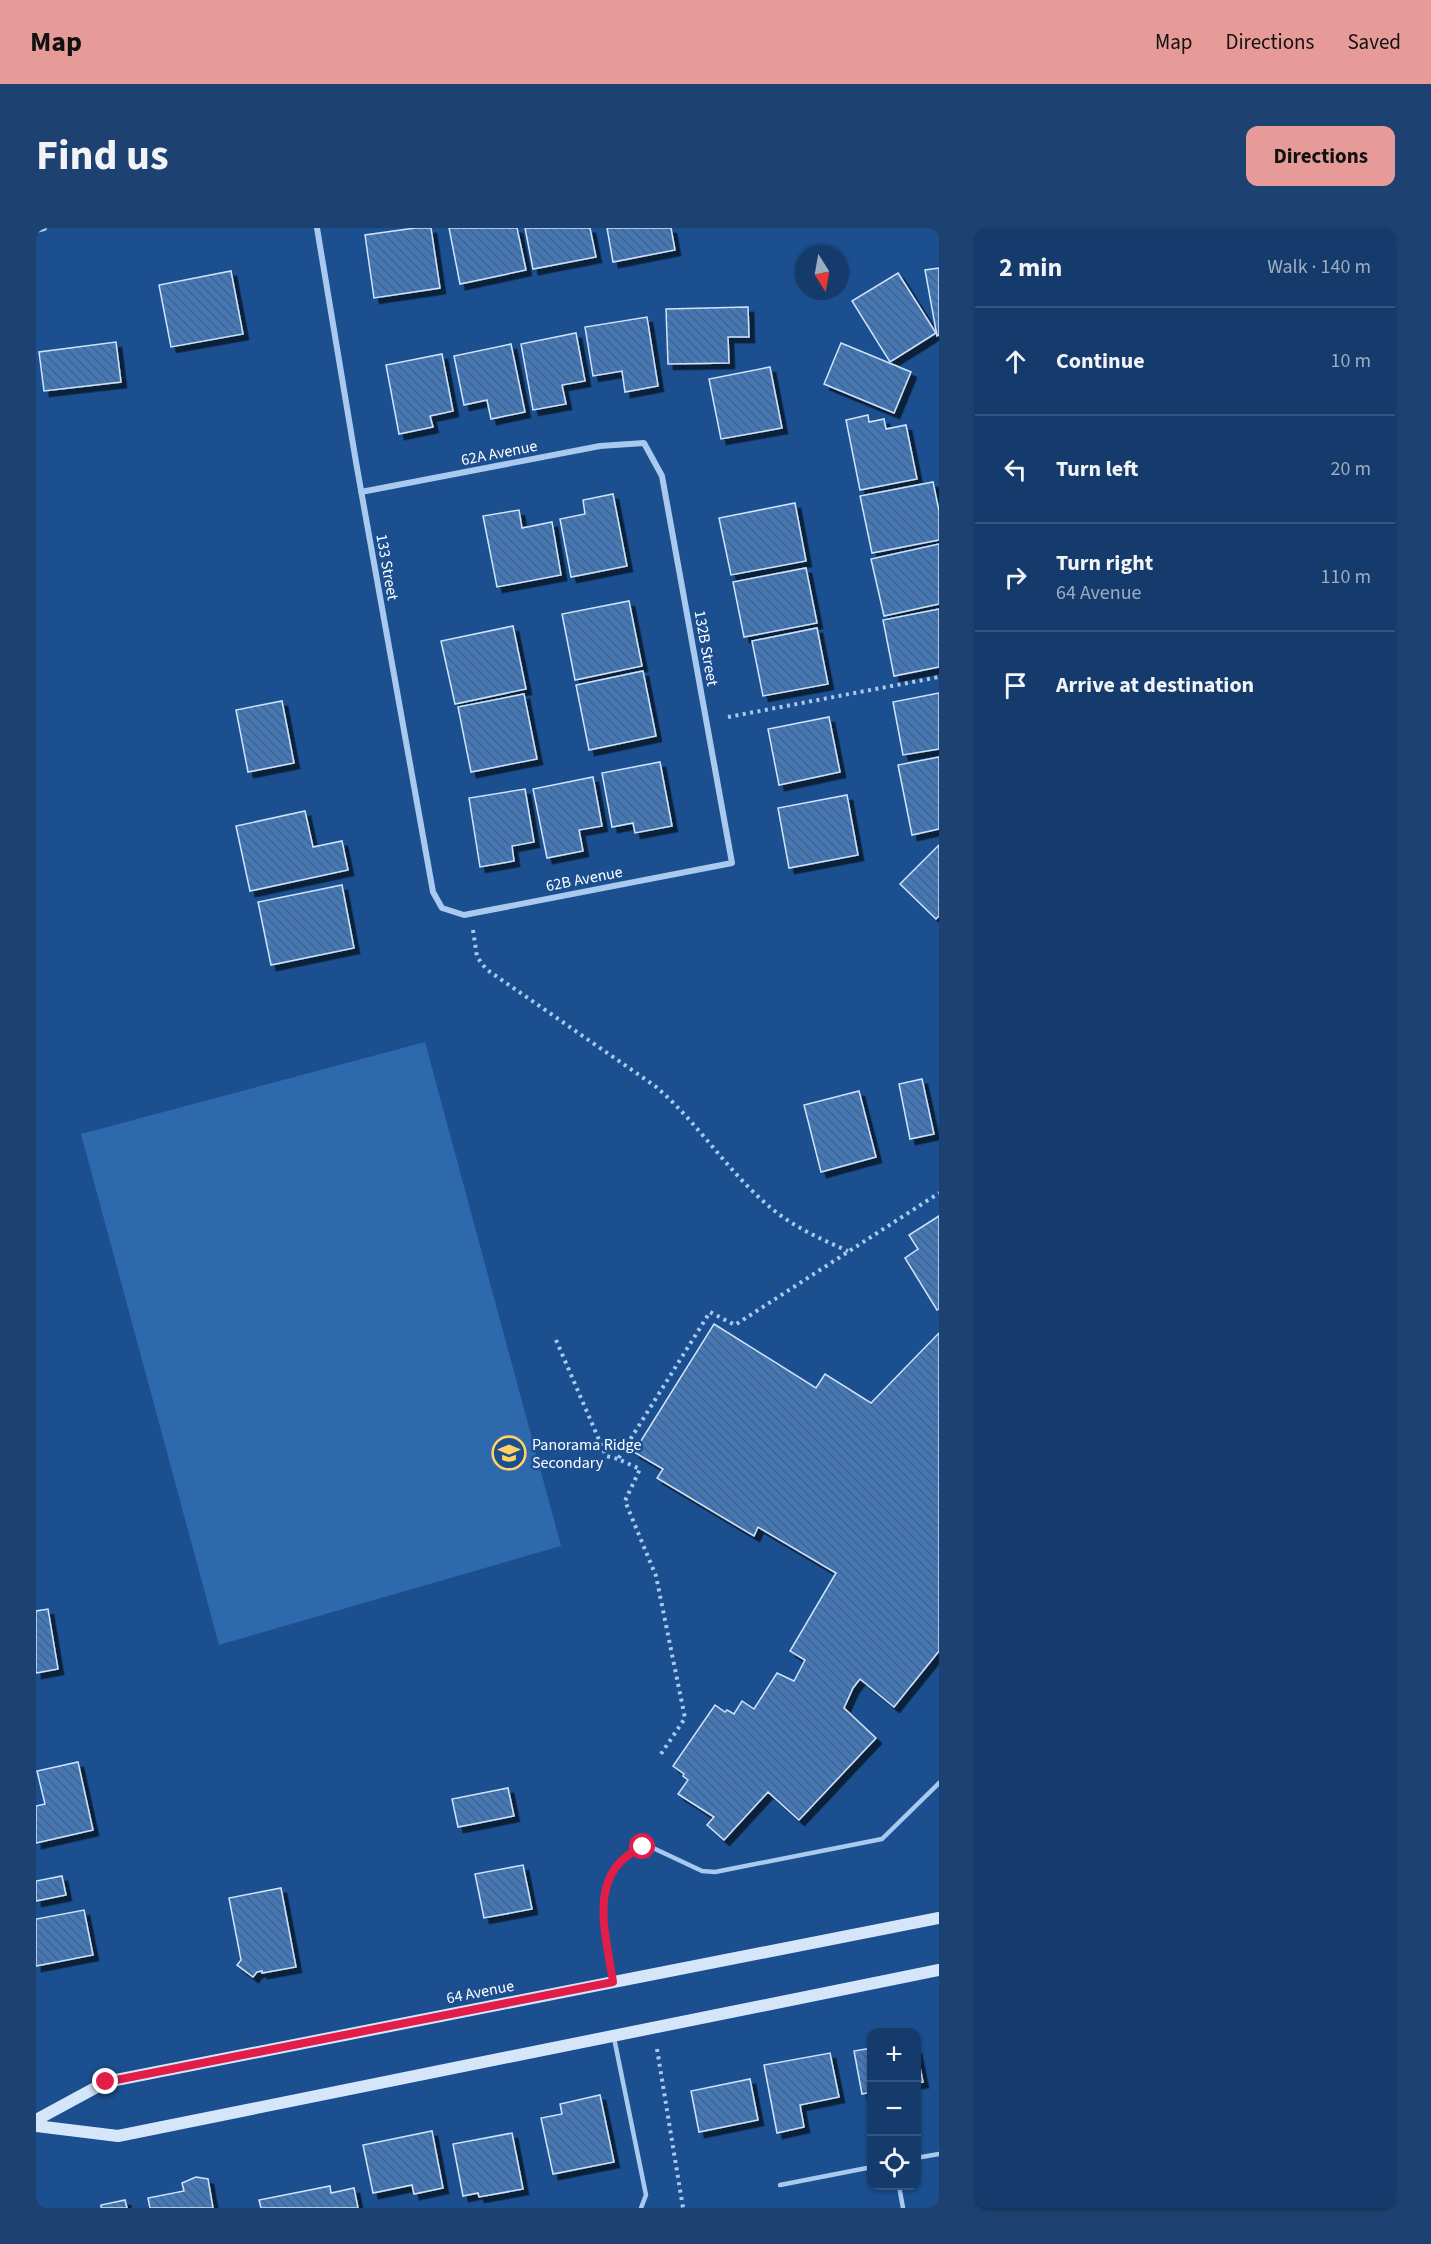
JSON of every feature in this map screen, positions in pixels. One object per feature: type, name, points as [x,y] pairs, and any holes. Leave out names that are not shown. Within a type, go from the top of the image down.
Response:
[{"type":"main road","name":"64 Avenue","points":[[36,2120],[106,2082],[939,1918]]},
{"type":"main road","points":[[36,2126],[118,2136],[939,1970]]},
{"type":"street","points":[[36,230],[44,228]]},
{"type":"street","name":"133 Street","points":[[317,228],[361,492],[433,892],[442,908]]},
{"type":"street","name":"62A Avenue","points":[[361,492],[600,446],[644,442]]},
{"type":"street","name":"132B Street","points":[[644,442],[662,476],[732,863]]},
{"type":"street","name":"62B Avenue","points":[[442,908],[464,915],[732,863]]},
{"type":"lane","points":[[613,1982],[602,1898],[616,1865],[633,1851],[651,1847],[702,1871],[715,1872],[882,1839],[939,1783]]},
{"type":"lane","points":[[613,2036],[646,2195],[641,2208]]},
{"type":"lane","points":[[921,2157],[939,2154]]},
{"type":"lane","points":[[780,2185],[867,2168]]},
{"type":"lane","points":[[900,2190],[903,2208]]},
{"type":"path","points":[[728,717],[939,677]]},
{"type":"path","points":[[473,929],[477,957],[486,969],[655,1086],[673,1102],[753,1191],[776,1212],[806,1233],[849,1251]]},
{"type":"path","points":[[618,1459],[710,1312],[735,1325],[939,1193]]},
{"type":"path","points":[[556,1340],[606,1456],[640,1470],[625,1501],[656,1576],[685,1718],[661,1754]]},
{"type":"path","points":[[657,2046],[683,2208]]},
{"type":"shaded area","points":[[425,1042],[561,1546],[219,1645],[81,1134]]},
{"type":"building","points":[[431,228],[440,288],[374,298],[365,235]]},
{"type":"building","points":[[449,228],[517,228],[526,270],[460,284]]},
{"type":"building","points":[[525,228],[590,228],[596,257],[533,269]]},
{"type":"building","points":[[607,228],[671,228],[675,250],[613,262]]},
{"type":"building","points":[[939,268],[939,335],[937,336],[925,270]]},
{"type":"building","points":[[231,271],[243,334],[171,347],[159,285]]},
{"type":"building","points":[[898,273],[936,333],[890,362],[852,301]]},
{"type":"building","points":[[748,307],[749,337],[728,337],[729,363],[668,364],[666,309]]},
{"type":"building","points":[[647,317],[658,386],[625,392],[622,371],[593,376],[585,327]]},
{"type":"building","points":[[576,333],[585,381],[562,385],[566,404],[533,410],[521,344]]},
{"type":"building","points":[[116,342],[121,382],[44,391],[39,352]]},
{"type":"building","points":[[841,343],[911,372],[894,413],[824,384]]},
{"type":"building","points":[[511,344],[525,412],[491,419],[487,400],[464,405],[454,356]]},
{"type":"building","points":[[442,354],[453,411],[430,416],[433,427],[399,434],[386,365]]},
{"type":"building","points":[[770,367],[782,428],[721,439],[709,379]]},
{"type":"building","points":[[868,415],[869,422],[884,419],[886,429],[906,425],[917,479],[860,490],[846,420]]},
{"type":"building","points":[[933,482],[939,511],[939,540],[872,553],[860,496]]},
{"type":"building","points":[[613,494],[627,566],[571,577],[560,519],[585,514],[583,500]]},
{"type":"building","points":[[795,503],[806,561],[731,575],[719,518]]},
{"type":"building","points":[[519,510],[522,528],[552,522],[561,575],[497,587],[483,516]]},
{"type":"building","points":[[939,544],[939,604],[884,616],[871,559]]},
{"type":"building","points":[[806,568],[817,623],[744,637],[733,582]]},
{"type":"building","points":[[629,601],[642,666],[575,680],[562,614]]},
{"type":"building","points":[[939,609],[939,667],[894,676],[883,620]]},
{"type":"building","points":[[513,626],[526,689],[455,704],[441,641]]},
{"type":"building","points":[[817,628],[828,684],[763,696],[752,641]]},
{"type":"building","points":[[643,671],[656,736],[589,750],[576,685]]},
{"type":"building","points":[[939,693],[939,749],[903,755],[893,702]]},
{"type":"building","points":[[524,694],[537,759],[471,772],[458,707]]},
{"type":"building","points":[[282,701],[294,763],[248,772],[236,710]]},
{"type":"building","points":[[829,717],[840,772],[779,785],[768,729]]},
{"type":"building","points":[[939,757],[939,829],[912,835],[898,765]]},
{"type":"building","points":[[660,762],[672,826],[635,833],[633,823],[612,827],[602,773]]},
{"type":"building","points":[[593,777],[602,826],[579,830],[583,851],[547,858],[533,789]]},
{"type":"building","points":[[525,789],[534,842],[512,846],[514,861],[480,867],[469,798]]},
{"type":"building","points":[[847,795],[858,855],[789,868],[778,808]]},
{"type":"building","points":[[305,811],[313,847],[342,841],[348,870],[250,891],[236,826]]},
{"type":"building","points":[[939,845],[939,916],[936,919],[900,884]]},
{"type":"building","points":[[342,885],[354,948],[271,965],[258,902]]},
{"type":"building","points":[[922,1079],[934,1134],[910,1139],[899,1084]]},
{"type":"building","points":[[859,1091],[876,1157],[821,1172],[804,1105]]},
{"type":"building","points":[[939,1216],[939,1309],[937,1310],[905,1258],[918,1249],[909,1235]]},
{"type":"building","points":[[714,1324],[816,1388],[825,1374],[871,1403],[939,1333],[939,1651],[894,1707],[860,1679],[844,1708],[876,1738],[799,1820],[768,1792],[724,1840],[707,1825],[714,1817],[678,1794],[688,1780],[673,1766],[715,1705],[725,1712],[727,1710],[734,1714],[742,1701],[754,1709],[777,1673],[794,1681],[805,1660],[790,1651],[836,1573],[758,1527],[754,1536],[657,1478],[663,1469],[634,1452]]},
{"type":"building","points":[[48,1609],[58,1669],[36,1673],[36,1611]]},
{"type":"building","points":[[78,1762],[93,1830],[36,1843],[36,1806],[45,1804],[37,1771]]},
{"type":"building","points":[[508,1788],[514,1816],[458,1827],[452,1799]]},
{"type":"building","points":[[523,1865],[532,1909],[484,1918],[475,1874]]},
{"type":"building","points":[[62,1876],[66,1895],[36,1901],[36,1881]]},
{"type":"building","points":[[281,1888],[296,1967],[257,1972],[253,1977],[237,1965],[241,1960],[229,1898]]},
{"type":"building","points":[[84,1910],[93,1955],[36,1966],[36,1919]]},
{"type":"building","points":[[867,2049],[867,2093],[862,2094],[854,2051]]},
{"type":"building","points":[[830,2053],[839,2097],[800,2105],[804,2127],[777,2133],[764,2065]]},
{"type":"building","points":[[750,2079],[758,2120],[699,2132],[691,2091]]},
{"type":"building","points":[[600,2095],[614,2162],[553,2174],[541,2118],[562,2114],[560,2104]]},
{"type":"building","points":[[432,2131],[443,2188],[414,2194],[412,2185],[373,2193],[363,2145]]},
{"type":"building","points":[[512,2133],[523,2189],[479,2197],[478,2193],[463,2196],[453,2144]]},
{"type":"building","points":[[196,2177],[208,2179],[213,2208],[150,2208],[148,2198],[184,2191],[182,2183]]},
{"type":"building","points":[[330,2186],[331,2193],[354,2188],[358,2208],[261,2208],[259,2200]]},
{"type":"building","points":[[125,2200],[127,2208],[101,2208],[101,2205]]},
{"type":"place","name":"Panorama Ridge Secondary","points":[[509,1453]]},
{"type":"route","points":[[106,2082],[613,1982],[602,1898],[616,1865],[633,1851],[643,1847]]}]
